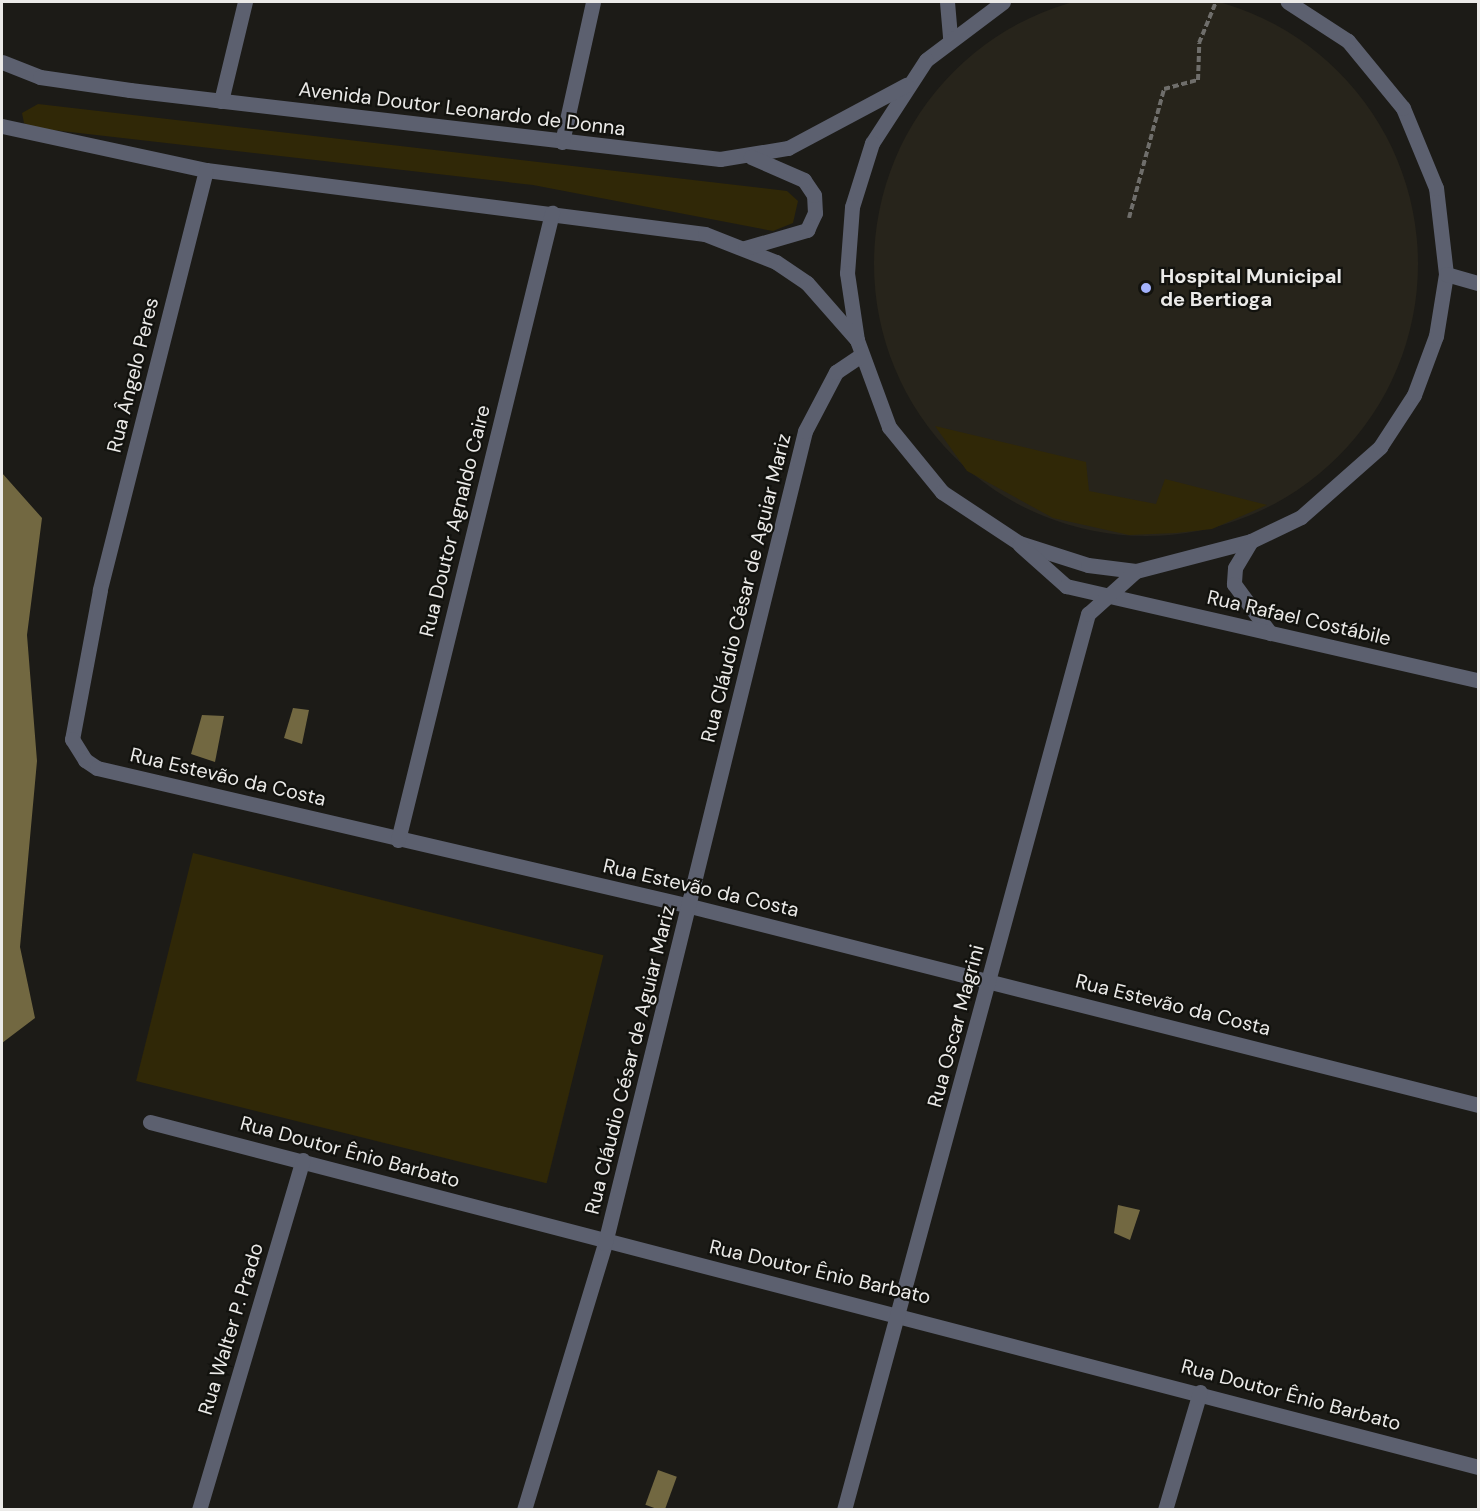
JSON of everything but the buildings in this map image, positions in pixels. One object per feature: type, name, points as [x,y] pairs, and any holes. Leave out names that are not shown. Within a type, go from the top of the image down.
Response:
[{"type":"street","points":[[221,101],[245,2]]},
{"type":"street","points":[[562,142],[593,2]]},
{"type":"street","points":[[947,2],[950,38]]},
{"type":"street","points":[[1003,2],[950,38],[906,85],[872,143],[852,207],[847,273],[859,348],[889,427],[923,473],[989,527],[1019,543],[1088,565],[1136,571],[1251,541],[1301,517],[1380,447],[1418,385],[1436,336],[1446,274],[1436,188],[1403,108],[1348,41],[1288,2]]},
{"type":"street","name":"Avenida Doutor Leonardo de Donna","points":[[2,62],[40,77],[221,101],[562,142],[751,157],[788,148],[906,85]]},
{"type":"street","points":[[2,126],[206,170],[654,224],[745,248],[807,283],[859,348]]},
{"type":"street","points":[[745,248],[807,230],[815,213],[814,195],[804,180],[751,157]]},
{"type":"street","name":"Rua Ângelo Peres","points":[[100,590],[206,170]]},
{"type":"street","name":"Rua Doutor Agnaldo Caire","points":[[398,840],[552,213]]},
{"type":"street","points":[[1446,274],[1479,283]]},
{"type":"street","name":"Rua Cláudio César de Aguiar Mariz","points":[[524,1509],[605,1243],[690,906],[805,431],[836,372],[859,348]]},
{"type":"street","points":[[1251,541],[1235,568],[1234,584],[1270,633]]},
{"type":"street","name":"Rua Rafael Costábile","points":[[1019,543],[1066,586],[1479,680]]},
{"type":"street","name":"Rua Oscar Magrini","points":[[844,1509],[991,981],[1088,614],[1136,571]]},
{"type":"street","name":"Rua Estevão da Costa","points":[[100,590],[72,739],[85,760],[97,768],[398,840],[690,906],[1479,1105]]},
{"type":"street","name":"Rua Doutor Ênio Barbato","points":[[150,1122],[303,1160],[605,1243],[900,1312],[1479,1467]]},
{"type":"street","name":"Rua Walter P. Prado","points":[[199,1509],[303,1160]]},
{"type":"street","points":[[1165,1509],[1200,1392]]},
{"type":"path","points":[[1129,218],[1164,89],[1198,80],[1199,43],[1216,2]]},
{"type":"shaded area","name":"Hospital Municipal de Bertioga","points":[[1146,-8],[1199,-3],[1250,13],[1297,38],[1338,72],[1372,113],[1397,160],[1413,211],[1418,264],[1413,317],[1397,368],[1372,415],[1338,456],[1297,490],[1250,515],[1199,531],[1146,536],[1093,531],[1042,515],[995,490],[954,456],[920,415],[895,368],[879,317],[874,264],[879,211],[895,160],[920,113],[954,72],[995,38],[1042,13],[1093,-3]]},
{"type":"shaded area","points":[[38,104],[787,191],[798,201],[793,223],[773,231],[533,185],[35,128],[24,123],[22,113]]},
{"type":"shaded area","points":[[935,426],[1086,462],[1089,491],[1156,504],[1165,479],[1267,505],[1212,529],[1176,533],[1129,535],[1053,518],[967,471]]},
{"type":"shaded area","points":[[2,473],[42,518],[27,635],[37,761],[20,947],[35,1018],[2,1043]]},
{"type":"shaded area","points":[[293,708],[309,710],[302,744],[284,738]]},
{"type":"shaded area","points":[[202,715],[224,716],[215,762],[191,754]]},
{"type":"shaded area","points":[[193,853],[603,955],[547,1183],[136,1081]]},
{"type":"shaded area","points":[[1118,1205],[1140,1210],[1130,1240],[1114,1233]]},
{"type":"shaded area","points":[[658,1470],[677,1477],[665,1510],[645,1505]]},
{"type":"place","name":"Hospital Municipal de Bertioga","points":[[1146,288]]}]
